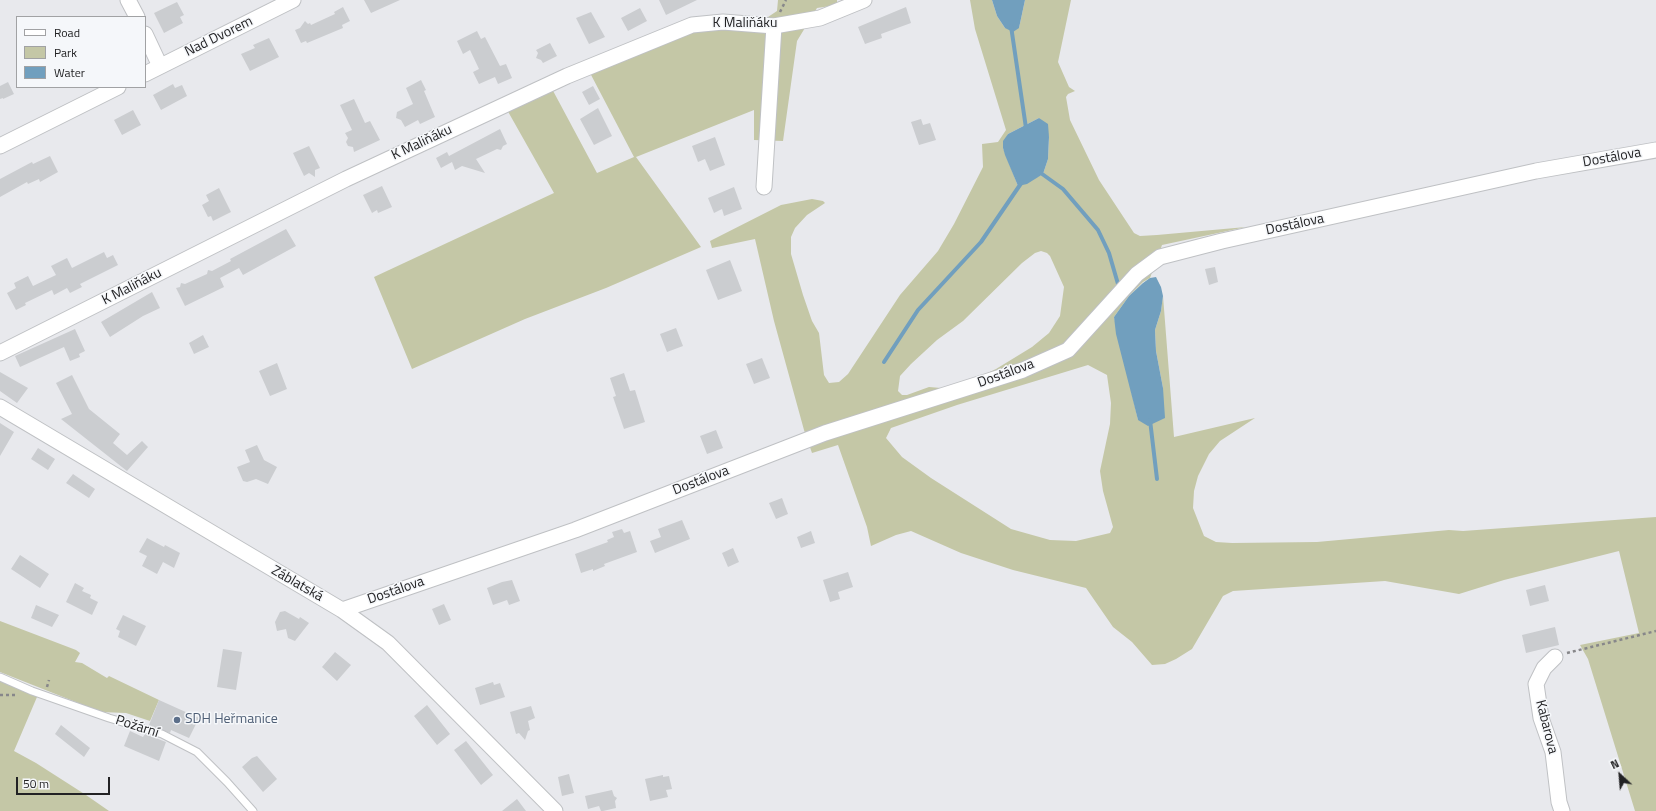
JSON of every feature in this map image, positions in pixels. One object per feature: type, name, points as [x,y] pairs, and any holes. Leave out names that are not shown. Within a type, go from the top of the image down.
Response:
[{"type":"street","points":[[128,0],[136,16]]},
{"type":"street","name":"Nad Dvorem","points":[[146,73],[293,0]]},
{"type":"street","name":"K Maliňáku","points":[[0,353],[346,179],[567,76],[692,25],[723,22],[774,26],[820,18],[864,0]]},
{"type":"street","points":[[764,187],[774,26]]},
{"type":"street","points":[[146,36],[160,66]]},
{"type":"street","points":[[0,146],[116,88]]},
{"type":"street","name":"Dostálova","points":[[342,610],[575,530],[825,433],[1023,370],[1068,350],[1138,274],[1160,257],[1222,241],[1536,171],[1656,150]]},
{"type":"street","name":"Záblatská","points":[[0,408],[18,417],[342,610],[388,643],[555,811]]},
{"type":"street","name":"Kabarova","points":[[1555,657],[1544,668],[1536,684],[1542,718],[1553,752],[1559,802],[1562,811]]},
{"type":"lane","name":"Požární","points":[[0,677],[102,716],[162,734],[197,752],[253,811]]},
{"type":"path","points":[[1555,657],[1656,631]]},
{"type":"green space","points":[[778,0],[837,0],[837,5],[817,8],[797,41],[783,141],[754,140],[754,110],[636,157],[701,247],[606,288],[525,319],[412,369],[374,277],[554,193],[506,108],[551,87],[597,173],[634,157],[589,71],[687,30],[753,27],[777,11]]},
{"type":"green space","points":[[970,0],[992,0],[997,16],[1005,28],[1019,28],[1025,0],[1071,0],[1058,62],[1069,87],[1075,91],[1068,94],[1066,97],[1070,120],[1099,180],[1134,233],[1140,236],[1246,227],[1162,245],[1150,278],[1143,282],[1129,296],[1114,317],[1138,420],[1163,388],[1156,351],[1155,330],[1161,311],[1163,296],[1174,437],[1255,418],[1220,441],[1209,454],[1198,476],[1194,491],[1193,508],[1204,536],[1216,542],[1232,543],[1317,542],[1449,530],[1463,531],[1656,517],[1656,811],[1635,811],[1588,659],[1580,645],[1639,633],[1619,551],[1504,580],[1459,594],[1385,581],[1233,591],[1223,596],[1192,649],[1165,664],[1152,665],[1132,642],[1113,627],[1086,588],[1013,570],[961,553],[911,531],[896,535],[871,546],[867,527],[838,445],[812,453],[804,430],[774,321],[755,239],[712,248],[710,241],[781,205],[812,199],[823,201],[825,203],[807,215],[795,228],[791,237],[791,254],[812,321],[819,333],[824,375],[829,383],[839,382],[848,374],[900,295],[938,251],[954,224],[983,167],[982,144],[998,142],[1006,130],[975,29]],"holes":[[[1039,118],[1049,137],[1048,159],[1043,174],[1018,186],[1003,148],[1008,134]],[[1041,251],[1050,256],[1064,287],[1060,316],[1049,333],[1032,347],[996,369],[981,376],[941,388],[929,387],[907,395],[902,395],[898,391],[900,376],[911,364],[937,340],[963,321],[1022,263],[1035,253]],[[1088,365],[1107,375],[1111,403],[1110,424],[1100,471],[1103,491],[1113,527],[1110,533],[1076,541],[1050,540],[1011,529],[931,478],[902,457],[886,438],[891,428],[957,405]]]},
{"type":"green space","points":[[0,621],[76,650],[80,653],[75,662],[82,663],[107,678],[109,676],[159,700],[150,721],[126,713],[101,712],[0,672]]},
{"type":"green space","points":[[0,681],[37,697],[14,751],[36,763],[109,811],[0,811]]},
{"type":"water","points":[[992,0],[1025,0],[1019,28],[1013,32],[1005,28],[997,16]]},
{"type":"water","points":[[1039,118],[1048,124],[1048,159],[1043,174],[1027,184],[1018,186],[1005,155],[1003,141],[1008,134]]},
{"type":"water","points":[[1156,277],[1161,287],[1163,296],[1161,311],[1155,330],[1156,351],[1163,388],[1165,418],[1148,426],[1138,420],[1116,334],[1114,317],[1129,296],[1150,278]]},
{"type":"building","points":[[364,0],[400,0],[371,13]]},
{"type":"building","points":[[659,0],[697,0],[666,15]]},
{"type":"building","points":[[177,2],[184,15],[180,17],[183,23],[164,33],[154,13]]},
{"type":"building","points":[[343,7],[350,21],[342,25],[343,28],[307,43],[306,41],[301,43],[295,30],[300,28],[305,21],[311,25],[335,14],[334,12]]},
{"type":"building","points":[[906,7],[911,23],[881,34],[882,38],[865,44],[858,27]]},
{"type":"building","points":[[640,8],[647,21],[628,31],[621,18]]},
{"type":"building","points":[[591,12],[605,37],[589,44],[576,18]]},
{"type":"building","points":[[477,31],[481,39],[485,37],[500,66],[506,64],[512,78],[498,84],[495,77],[479,84],[473,72],[479,69],[470,50],[463,54],[457,41]]},
{"type":"building","points":[[269,38],[279,57],[250,71],[241,54],[255,48],[253,45]]},
{"type":"building","points":[[550,43],[557,56],[543,63],[541,60],[536,58],[538,53],[536,50]]},
{"type":"building","points":[[421,80],[435,117],[420,124],[418,120],[405,127],[401,120],[396,118],[397,112],[413,104],[406,88]]},
{"type":"building","points":[[8,82],[14,94],[0,99],[0,86]]},
{"type":"building","points":[[173,84],[175,88],[182,85],[187,96],[161,110],[153,95]]},
{"type":"building","points":[[593,86],[600,99],[589,105],[582,92]]},
{"type":"building","points":[[354,99],[365,123],[370,121],[380,140],[354,152],[353,147],[348,146],[346,142],[348,138],[345,133],[352,130],[340,105]]},
{"type":"building","points":[[598,108],[612,136],[594,145],[580,119]]},
{"type":"building","points":[[133,110],[141,125],[122,135],[114,120]]},
{"type":"building","points":[[921,119],[923,125],[930,123],[936,140],[919,145],[911,122]]},
{"type":"building","points":[[500,129],[507,144],[503,146],[501,150],[497,149],[476,159],[485,173],[462,166],[455,170],[452,162],[441,168],[436,158],[447,152],[449,156]]},
{"type":"building","points":[[715,137],[725,165],[710,171],[705,159],[698,162],[692,146]]},
{"type":"building","points":[[309,146],[320,168],[315,170],[315,177],[309,173],[304,176],[293,153]]},
{"type":"building","points":[[50,156],[58,172],[40,182],[39,179],[28,184],[27,182],[0,197],[0,179],[32,162],[33,164]]},
{"type":"building","points":[[382,186],[392,207],[378,213],[377,210],[372,213],[363,195]]},
{"type":"building","points":[[734,187],[742,209],[724,216],[722,209],[714,213],[708,198]]},
{"type":"building","points":[[219,188],[231,212],[213,221],[211,216],[208,217],[202,205],[209,201],[206,195]]},
{"type":"building","points":[[286,229],[296,246],[243,275],[239,268],[220,278],[224,287],[185,306],[176,288],[180,287],[181,283],[185,284],[207,274],[208,270],[212,271],[231,261],[230,259]]},
{"type":"building","points":[[104,252],[107,258],[113,255],[118,265],[80,284],[82,287],[70,293],[67,288],[54,295],[52,290],[25,303],[26,305],[16,310],[7,293],[16,288],[14,283],[28,276],[33,286],[56,275],[51,266],[67,258],[72,268]]},
{"type":"building","points":[[730,260],[742,291],[718,300],[706,270]]},
{"type":"building","points":[[1215,267],[1218,282],[1209,285],[1205,269]]},
{"type":"building","points":[[152,292],[160,308],[143,316],[110,337],[101,322]]},
{"type":"building","points":[[676,328],[683,346],[667,352],[660,334]]},
{"type":"building","points":[[75,329],[85,351],[79,354],[80,357],[70,361],[64,347],[20,367],[15,356]]},
{"type":"building","points":[[203,335],[209,347],[194,354],[189,343]]},
{"type":"building","points":[[762,358],[770,378],[754,384],[746,364]]},
{"type":"building","points":[[277,363],[287,389],[270,396],[259,371]]},
{"type":"building","points":[[0,372],[28,388],[17,403],[0,391]]},
{"type":"building","points":[[624,373],[630,391],[635,390],[645,422],[624,429],[613,397],[616,396],[610,378]]},
{"type":"building","points":[[72,375],[89,409],[120,434],[113,443],[127,455],[142,441],[148,447],[127,471],[61,419],[72,414],[56,383]]},
{"type":"building","points":[[0,423],[14,432],[0,456]]},
{"type":"building","points":[[716,430],[723,448],[707,454],[700,436]]},
{"type":"building","points":[[257,445],[264,460],[277,467],[268,484],[256,479],[247,482],[243,481],[237,467],[250,462],[245,450]]},
{"type":"building","points":[[38,448],[55,459],[48,470],[31,459]]},
{"type":"building","points":[[73,474],[95,489],[89,498],[66,483]]},
{"type":"building","points":[[782,498],[788,514],[776,519],[769,503]]},
{"type":"building","points":[[682,520],[690,539],[655,553],[650,541],[661,537],[658,529]]},
{"type":"building","points":[[622,529],[624,533],[630,531],[637,552],[604,564],[605,566],[593,571],[593,569],[581,573],[575,554],[608,542],[607,540],[614,537],[612,532]]},
{"type":"building","points":[[811,531],[815,543],[801,548],[797,537]]},
{"type":"building","points":[[147,538],[180,553],[174,568],[163,562],[157,574],[142,566],[147,556],[139,552]]},
{"type":"building","points":[[733,548],[739,562],[728,567],[722,553]]},
{"type":"building","points":[[20,555],[49,574],[40,588],[11,569]]},
{"type":"building","points":[[848,572],[853,587],[838,592],[840,599],[830,602],[823,580]]},
{"type":"building","points":[[512,580],[520,601],[509,605],[507,600],[493,605],[487,588]]},
{"type":"building","points":[[75,583],[84,588],[82,591],[91,595],[90,598],[98,602],[92,615],[66,602]]},
{"type":"building","points":[[1545,585],[1549,601],[1530,606],[1526,590]]},
{"type":"building","points":[[444,604],[451,620],[439,625],[432,609]]},
{"type":"building","points":[[36,605],[59,615],[52,627],[31,618]]},
{"type":"building","points":[[285,611],[299,619],[300,617],[309,623],[295,641],[288,638],[286,629],[277,631],[275,622],[280,612]]},
{"type":"building","points":[[123,615],[146,626],[136,646],[118,637],[120,631],[116,629]]},
{"type":"building","points":[[1555,627],[1559,645],[1526,653],[1522,635]]},
{"type":"building","points":[[223,649],[242,652],[236,690],[217,687]]},
{"type":"building","points":[[335,652],[351,665],[337,681],[322,667]]},
{"type":"building","points":[[493,682],[494,685],[500,683],[505,697],[480,705],[475,688]]},
{"type":"building","points":[[159,700],[199,718],[189,738],[171,730],[170,733],[149,725]]},
{"type":"building","points":[[427,705],[450,734],[437,745],[414,716]]},
{"type":"building","points":[[531,706],[535,718],[528,721],[530,730],[528,731],[525,740],[519,733],[516,734],[510,712]]},
{"type":"building","points":[[61,725],[90,748],[84,757],[55,734]]},
{"type":"building","points":[[130,731],[143,737],[145,734],[166,742],[159,761],[124,746]]},
{"type":"building","points":[[466,741],[493,775],[481,785],[454,750]]},
{"type":"building","points":[[257,756],[277,779],[263,792],[242,767],[252,758]]},
{"type":"building","points":[[569,774],[574,793],[562,796],[558,777]]},
{"type":"building","points":[[663,775],[663,777],[669,776],[672,789],[666,790],[668,797],[650,801],[645,779]]},
{"type":"building","points":[[612,790],[614,796],[617,798],[615,801],[616,808],[601,811],[599,806],[588,809],[585,796]]},
{"type":"building","points":[[517,799],[526,811],[502,811]]},
{"type":"waterway","points":[[1011,26],[1026,128]]},
{"type":"waterway","points":[[1038,171],[1063,189],[1098,230],[1109,253],[1118,284]]},
{"type":"waterway","points":[[884,362],[918,310],[981,242],[1022,182]]},
{"type":"waterway","points":[[1150,420],[1157,479]]},
{"type":"place","name":"SDH Heřmanice","points":[[177,720]]}]
